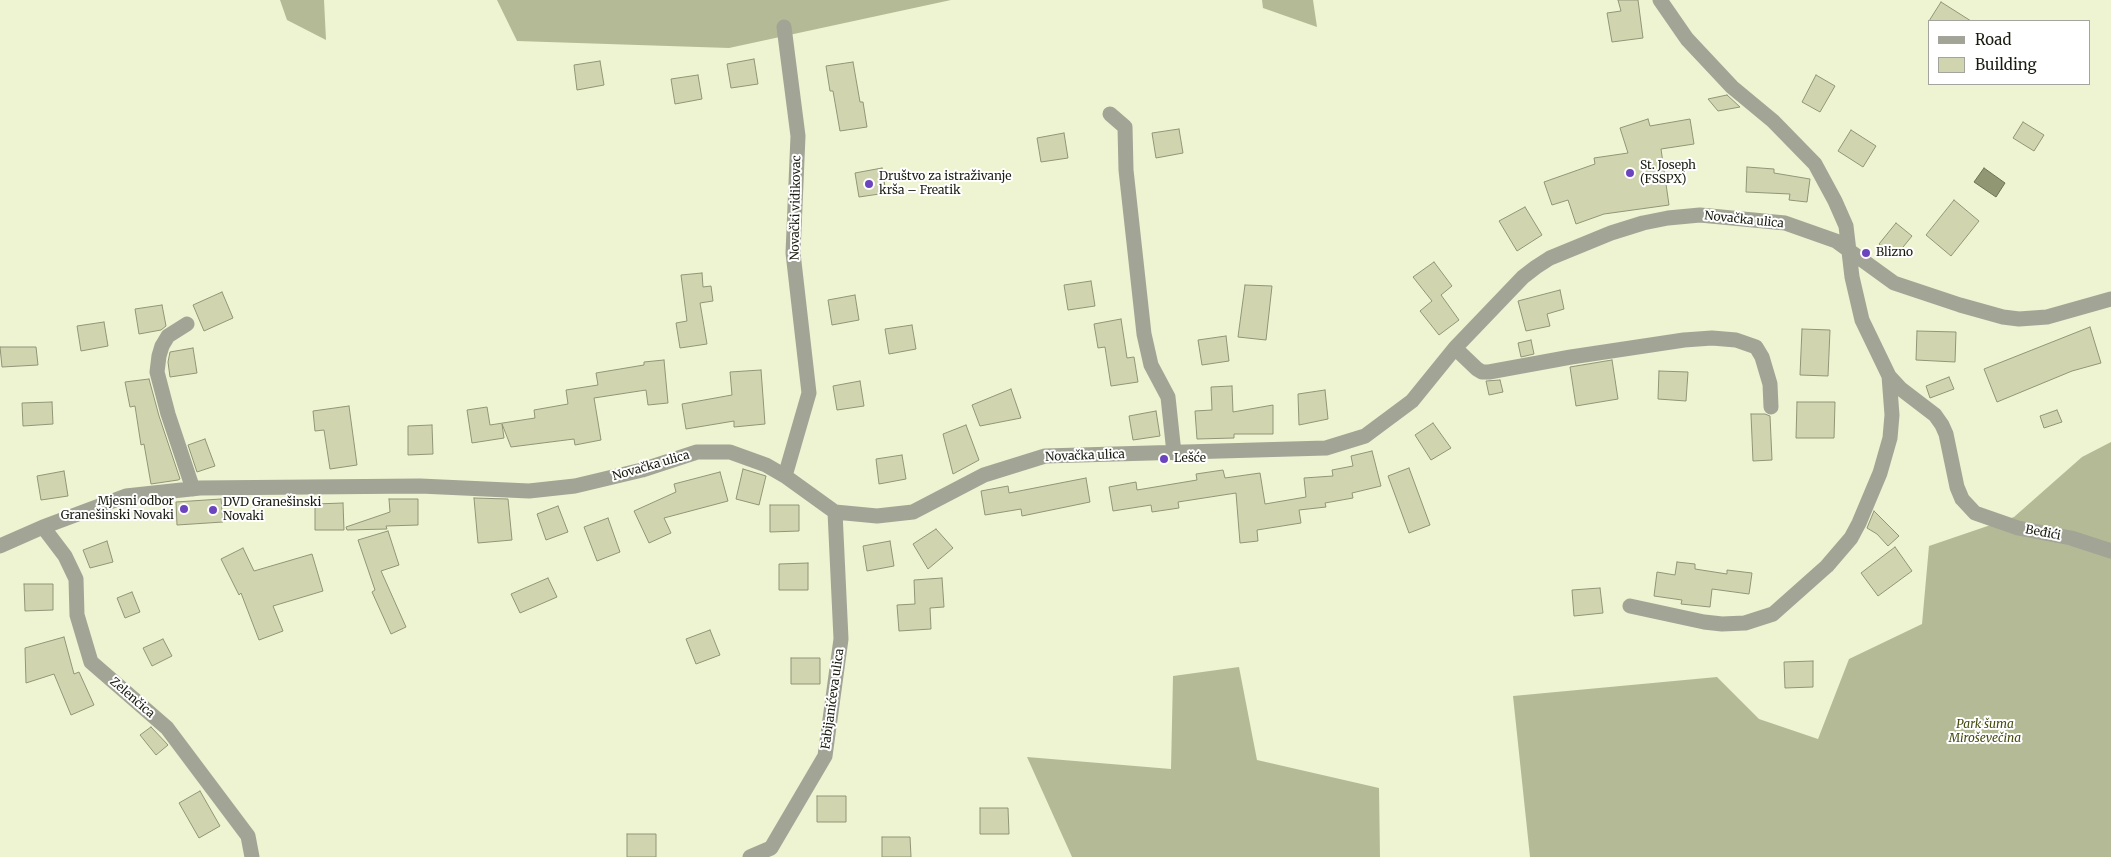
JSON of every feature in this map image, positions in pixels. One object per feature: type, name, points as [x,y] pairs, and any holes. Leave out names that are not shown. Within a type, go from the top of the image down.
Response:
[{"type":"street","points":[[1630,606],[1722,624],[1745,623],[1773,614],[1827,566],[1855,530],[1880,473],[1890,438],[1892,415],[1889,376],[1862,320],[1852,276],[1846,226],[1836,201],[1815,164],[1773,120],[1732,87],[1686,39],[1660,0]]},
{"type":"street","name":"Novački vidikovac","points":[[784,27],[798,136],[794,253],[809,393],[785,476]]},
{"type":"street","points":[[1110,114],[1125,127],[1126,170],[1144,334],[1151,365],[1168,397],[1174,453]]},
{"type":"street","name":"Novačka ulica","points":[[0,546],[43,526],[126,496],[192,489],[420,486],[529,491],[575,486],[642,470],[697,452],[730,452],[766,465],[785,476],[835,512],[877,516],[913,512],[984,475],[1045,456],[1326,448],[1365,436],[1412,401],[1455,348],[1523,277],[1536,267],[1574,247],[1643,223],[1668,218],[1700,215],[1785,223],[1836,241],[1894,283],[1960,306],[2003,317],[2018,319],[2046,317],[2111,299]]},
{"type":"street","points":[[187,324],[168,336],[162,346],[157,372],[192,489]]},
{"type":"street","points":[[1455,348],[1482,372],[1489,372],[1571,357],[1684,340],[1712,338],[1736,340],[1756,347],[1762,357],[1767,371],[1771,407]]},
{"type":"street","name":"Beđići","points":[[1889,376],[1901,389],[1935,415],[1942,425],[1946,434],[1956,488],[1962,499],[1975,513],[2018,528],[2071,538],[2111,551]]},
{"type":"street","name":"Fabijanićeva ulica","points":[[750,857],[776,852],[825,756],[841,639],[835,512]]},
{"type":"street","name":"Zelenčica","points":[[43,526],[65,556],[76,580],[77,615],[91,662],[168,728],[248,836],[252,857]]},
{"type":"green space","points":[[280,0],[324,0],[326,40],[287,20]]},
{"type":"green space","points":[[497,0],[951,0],[729,48],[517,41]]},
{"type":"green space","points":[[1262,0],[1313,0],[1317,27],[1263,8]]},
{"type":"green space","name":"Park šuma Miroševečina","points":[[2111,442],[2111,857],[1530,857],[1513,696],[1717,677],[1759,719],[1818,739],[1849,659],[1922,624],[1929,546],[2014,517],[2082,457]]},
{"type":"green space","points":[[1239,667],[1257,760],[1379,788],[1380,857],[1072,857],[1027,757],[1171,769],[1173,676]]},
{"type":"shaded area","points":[[1984,168],[2005,183],[1996,197],[1974,182]]},
{"type":"building","points":[[1618,0],[1638,0],[1643,38],[1612,42],[1607,13],[1621,11]]},
{"type":"building","points":[[1941,2],[1969,20],[1930,20]]},
{"type":"building","points":[[754,59],[758,84],[731,88],[727,64]]},
{"type":"building","points":[[600,61],[604,85],[577,90],[574,65]]},
{"type":"building","points":[[853,62],[860,102],[863,102],[867,127],[840,131],[833,91],[830,91],[826,66]]},
{"type":"building","points":[[698,75],[702,99],[675,104],[671,79]]},
{"type":"building","points":[[1816,75],[1835,86],[1820,112],[1802,102]]},
{"type":"building","points":[[1727,95],[1740,107],[1718,111],[1708,99]]},
{"type":"building","points":[[1648,119],[1650,126],[1690,119],[1694,144],[1661,149],[1669,205],[1604,214],[1576,224],[1568,200],[1552,205],[1544,182],[1595,164],[1594,158],[1628,153],[1620,128]]},
{"type":"building","points":[[2023,122],[2044,135],[2034,151],[2013,138]]},
{"type":"building","points":[[1179,129],[1183,153],[1156,158],[1152,133]]},
{"type":"building","points":[[1851,130],[1876,146],[1863,167],[1838,151]]},
{"type":"building","points":[[1064,133],[1068,158],[1041,162],[1037,138]]},
{"type":"building","points":[[1747,167],[1774,169],[1774,173],[1810,179],[1807,202],[1789,200],[1790,194],[1746,192]]},
{"type":"building","points":[[882,168],[886,193],[859,197],[855,173]]},
{"type":"building","points":[[1954,200],[1979,221],[1951,256],[1926,235]]},
{"type":"building","points":[[1525,207],[1542,235],[1517,251],[1499,221]]},
{"type":"building","points":[[1896,223],[1912,236],[1895,257],[1879,244]]},
{"type":"building","points":[[1434,262],[1452,286],[1441,295],[1459,320],[1439,335],[1420,311],[1432,301],[1413,277]]},
{"type":"building","points":[[702,273],[703,287],[711,286],[713,301],[700,303],[707,344],[680,348],[676,323],[687,321],[681,275]]},
{"type":"building","points":[[1091,281],[1095,306],[1068,310],[1064,285]]},
{"type":"building","points":[[1245,285],[1272,286],[1266,340],[1238,337]]},
{"type":"building","points":[[1560,290],[1564,309],[1547,314],[1550,326],[1526,331],[1518,301]]},
{"type":"building","points":[[222,292],[233,318],[204,331],[193,305]]},
{"type":"building","points":[[855,295],[859,320],[832,325],[828,300]]},
{"type":"building","points":[[162,305],[166,326],[161,330],[139,334],[135,309]]},
{"type":"building","points":[[1121,319],[1127,358],[1134,357],[1138,382],[1111,386],[1105,347],[1098,348],[1094,324]]},
{"type":"building","points":[[104,322],[108,346],[81,351],[77,326]]},
{"type":"building","points":[[912,325],[916,349],[889,354],[885,329]]},
{"type":"building","points":[[2090,327],[2101,363],[2072,371],[1997,402],[1984,369]]},
{"type":"building","points":[[1802,329],[1830,330],[1828,376],[1800,375]]},
{"type":"building","points":[[1917,331],[1956,332],[1955,362],[1916,360]]},
{"type":"building","points":[[1226,336],[1229,361],[1202,365],[1198,340]]},
{"type":"building","points":[[1531,340],[1534,354],[1521,357],[1518,343]]},
{"type":"building","points":[[0,347],[36,347],[38,365],[2,367]]},
{"type":"building","points":[[193,348],[197,373],[170,377],[168,362],[170,352]]},
{"type":"building","points":[[664,360],[668,403],[648,405],[646,390],[594,398],[601,440],[575,445],[574,439],[511,447],[502,424],[504,438],[472,443],[467,410],[487,407],[490,425],[535,418],[534,410],[568,404],[566,390],[598,385],[596,373],[644,365],[644,362]]},
{"type":"building","points":[[1612,360],[1618,399],[1576,406],[1570,367]]},
{"type":"building","points":[[761,370],[765,424],[734,427],[734,421],[686,429],[682,404],[732,395],[730,372]]},
{"type":"building","points":[[1659,371],[1688,372],[1686,401],[1658,399]]},
{"type":"building","points":[[1949,377],[1954,389],[1930,398],[1926,386]]},
{"type":"building","points":[[149,379],[180,479],[178,480],[151,484],[144,444],[141,445],[135,406],[130,407],[125,382]]},
{"type":"building","points":[[1500,380],[1503,392],[1489,395],[1486,381]]},
{"type":"building","points":[[860,381],[864,406],[837,410],[833,386]]},
{"type":"building","points":[[1232,386],[1233,412],[1273,405],[1273,434],[1234,434],[1234,438],[1197,439],[1195,411],[1212,410],[1211,387]]},
{"type":"building","points":[[1011,389],[1021,418],[980,426],[972,405]]},
{"type":"building","points":[[1325,390],[1328,419],[1299,425],[1298,394]]},
{"type":"building","points":[[52,402],[53,424],[23,426],[22,403]]},
{"type":"building","points":[[1797,402],[1835,402],[1834,438],[1796,438]]},
{"type":"building","points":[[349,406],[357,465],[330,469],[324,430],[315,431],[313,411]]},
{"type":"building","points":[[2057,410],[2062,422],[2044,428],[2040,416]]},
{"type":"building","points":[[1156,411],[1160,436],[1133,440],[1129,416]]},
{"type":"building","points":[[1751,414],[1770,416],[1772,460],[1753,461]]},
{"type":"building","points":[[1433,423],[1451,448],[1431,460],[1415,435]]},
{"type":"building","points":[[432,425],[433,454],[408,455],[408,426]]},
{"type":"building","points":[[966,425],[979,460],[953,474],[943,434]]},
{"type":"building","points":[[205,439],[215,466],[197,472],[188,445]]},
{"type":"building","points":[[1372,451],[1381,486],[1352,493],[1353,498],[1325,503],[1326,507],[1299,510],[1301,523],[1257,530],[1258,541],[1240,543],[1236,493],[1178,502],[1179,508],[1152,512],[1151,505],[1113,511],[1109,487],[1136,482],[1137,490],[1197,480],[1196,474],[1223,470],[1225,478],[1260,473],[1265,504],[1306,497],[1304,478],[1333,476],[1332,470],[1353,466],[1351,456]]},
{"type":"building","points":[[902,455],[906,479],[879,484],[876,459]]},
{"type":"building","points":[[1409,468],[1430,525],[1409,533],[1388,476]]},
{"type":"building","points":[[743,469],[766,476],[759,505],[736,499]]},
{"type":"building","points":[[64,471],[68,496],[41,500],[37,476]]},
{"type":"building","points":[[720,472],[728,501],[664,518],[671,533],[649,543],[634,511],[676,492],[674,484]]},
{"type":"building","points":[[1086,478],[1090,502],[1022,516],[1021,509],[985,515],[981,491],[1008,486],[1009,493]]},
{"type":"building","points":[[474,498],[508,499],[512,540],[478,543]]},
{"type":"building","points":[[221,499],[223,522],[177,525],[176,502]]},
{"type":"building","points":[[389,499],[418,499],[418,525],[386,526],[387,529],[347,530],[346,527],[390,512]]},
{"type":"building","points":[[343,503],[344,530],[315,530],[315,504]]},
{"type":"building","points":[[770,505],[799,505],[799,531],[770,532]]},
{"type":"building","points":[[558,506],[568,532],[546,540],[537,514]]},
{"type":"building","points":[[1874,511],[1899,536],[1888,546],[1877,534],[1867,528]]},
{"type":"building","points":[[608,518],[620,552],[597,561],[584,527]]},
{"type":"building","points":[[936,529],[953,548],[928,569],[913,544]]},
{"type":"building","points":[[388,531],[399,565],[381,571],[406,627],[391,634],[372,592],[375,590],[358,540]]},
{"type":"building","points":[[107,541],[113,562],[90,568],[83,550]]},
{"type":"building","points":[[890,541],[894,566],[867,571],[863,546]]},
{"type":"building","points":[[1895,547],[1912,571],[1878,596],[1861,573]]},
{"type":"building","points":[[243,548],[254,571],[312,554],[323,591],[273,606],[283,631],[259,640],[241,593],[239,595],[221,559]]},
{"type":"building","points":[[1677,562],[1695,564],[1695,569],[1727,574],[1727,570],[1752,573],[1749,594],[1712,589],[1710,607],[1681,604],[1682,600],[1654,596],[1657,572],[1675,575]]},
{"type":"building","points":[[808,563],[808,590],[779,590],[779,564]]},
{"type":"building","points":[[548,578],[557,597],[520,613],[511,594]]},
{"type":"building","points":[[942,578],[944,607],[930,608],[931,629],[899,631],[897,605],[915,604],[914,580]]},
{"type":"building","points":[[24,584],[53,584],[53,610],[25,611]]},
{"type":"building","points":[[1600,588],[1603,613],[1574,616],[1572,590]]},
{"type":"building","points":[[132,592],[140,612],[125,618],[117,598]]},
{"type":"building","points":[[710,630],[720,655],[696,664],[686,639]]},
{"type":"building","points":[[64,637],[74,674],[79,672],[94,705],[71,715],[54,674],[26,683],[25,648]]},
{"type":"building","points":[[163,639],[172,656],[152,666],[143,648]]},
{"type":"building","points":[[791,658],[820,658],[820,684],[791,684]]},
{"type":"building","points":[[1813,661],[1813,687],[1785,688],[1784,662]]},
{"type":"building","points":[[151,727],[168,745],[156,755],[140,735]]},
{"type":"building","points":[[200,791],[220,826],[199,838],[179,803]]},
{"type":"building","points":[[817,796],[846,796],[846,822],[817,822]]},
{"type":"building","points":[[980,808],[1008,808],[1009,834],[980,834]]},
{"type":"building","points":[[627,834],[656,834],[656,857],[627,857]]},
{"type":"building","points":[[882,837],[910,837],[911,857],[882,857]]},
{"type":"place","name":"St. Joseph (FSSPX)","points":[[1630,173]]},
{"type":"place","name":"Društvo za istraživanje krša – Freatik","points":[[869,184]]},
{"type":"place","name":"Blizno","points":[[1866,253]]},
{"type":"place","name":"Lešće","points":[[1164,459]]},
{"type":"place","name":"Mjesni odbor Granešinski Novaki","points":[[184,509]]},
{"type":"place","name":"DVD Granešinski Novaki","points":[[213,510]]}]
